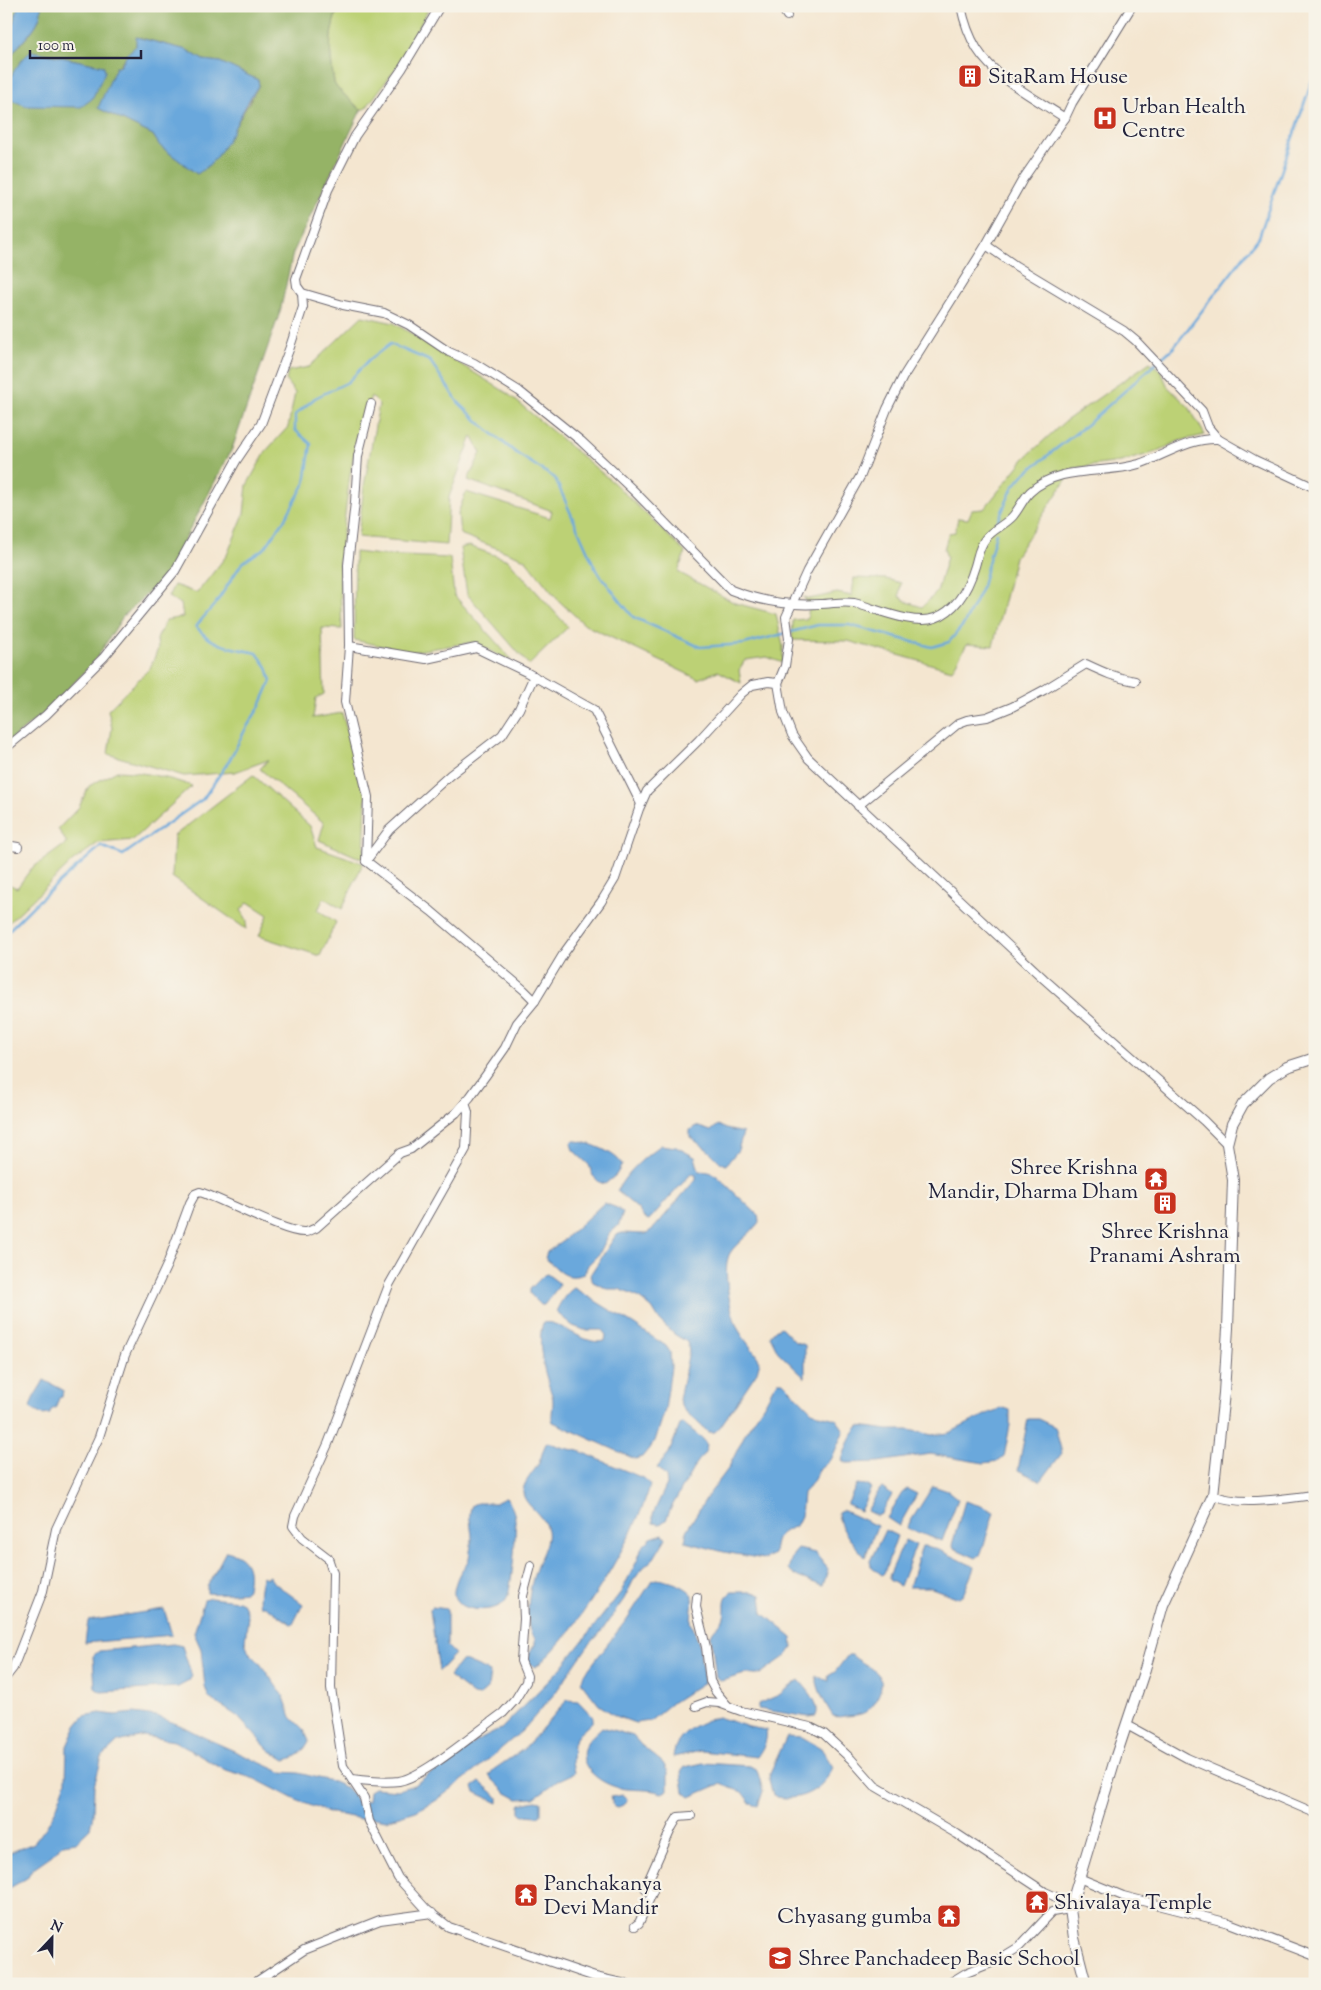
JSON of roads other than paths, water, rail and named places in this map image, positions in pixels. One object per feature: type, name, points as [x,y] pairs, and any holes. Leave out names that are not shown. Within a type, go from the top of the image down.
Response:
[{"type":"street","points":[[6,748],[46,715],[104,657],[175,571],[236,461],[261,424],[303,307],[302,293],[297,286],[296,279],[328,190],[355,136],[402,69],[440,6]]},
{"type":"street","points":[[781,6],[787,16]]},
{"type":"street","points":[[961,6],[965,23],[978,50],[989,63],[1001,75],[1064,118]]},
{"type":"street","points":[[1132,6],[1064,118],[1023,179],[986,246],[903,377],[887,409],[861,476],[807,572],[786,617],[788,638],[785,666],[778,683],[783,712],[792,735],[808,758],[1044,980],[1204,1121],[1227,1144]]},
{"type":"street","points":[[986,246],[1124,331],[1202,411],[1208,427],[1218,439],[1254,460],[1315,488]]},
{"type":"street","points":[[302,293],[343,305],[384,313],[409,325],[449,352],[474,363],[519,391],[581,441],[635,492],[731,590],[768,601],[792,604],[821,604],[835,601],[854,603],[884,613],[917,619],[935,619],[953,606],[964,591],[980,548],[987,536],[1013,516],[1030,492],[1050,479],[1075,472],[1106,470],[1138,464],[1204,438],[1218,439]]},
{"type":"street","points":[[366,862],[368,797],[345,702],[349,646],[348,565],[358,456],[371,404]]},
{"type":"street","points":[[349,646],[426,659],[476,648],[534,676],[594,710],[641,804]]},
{"type":"street","points":[[858,806],[960,723],[986,717],[1012,707],[1086,664],[1102,673],[1135,681]]},
{"type":"street","points":[[366,862],[389,830],[450,775],[502,735],[519,709],[534,676]]},
{"type":"street","points":[[6,1677],[13,1668],[43,1591],[56,1529],[99,1437],[126,1355],[164,1274],[195,1194],[200,1192],[293,1230],[306,1232],[316,1228],[400,1153],[411,1149],[438,1129],[465,1102],[505,1048],[517,1023],[535,1001],[564,953],[602,902],[615,879],[647,791],[699,740],[741,694],[752,685],[768,682],[778,683]]},
{"type":"street","points":[[6,845],[18,847]]},
{"type":"street","points":[[366,862],[431,911],[535,1001]]},
{"type":"street","points":[[1086,1984],[1074,1938],[1070,1909],[1145,1669],[1163,1604],[1213,1495],[1224,1393],[1228,1319],[1233,1180],[1227,1144],[1232,1124],[1243,1104],[1263,1084],[1288,1067],[1315,1058]]},
{"type":"street","points":[[465,1102],[468,1112],[466,1149],[389,1285],[328,1444],[295,1516],[293,1526],[302,1538],[328,1558],[334,1573],[331,1688],[344,1766],[364,1798],[369,1821],[398,1878],[432,1913],[449,1927],[595,1977],[626,1984]]},
{"type":"street","points":[[1213,1495],[1222,1498],[1264,1501],[1315,1495]]},
{"type":"street","points":[[352,1779],[374,1782],[399,1781],[417,1775],[503,1712],[515,1700],[526,1682],[527,1676],[522,1661],[523,1596],[531,1566]]},
{"type":"street","points":[[697,1597],[696,1606],[706,1648],[710,1681],[716,1692],[728,1706]]},
{"type":"street","points":[[696,1706],[707,1702],[719,1703],[741,1711],[810,1727],[824,1734],[851,1759],[875,1786],[957,1834],[1054,1896],[1070,1909]]},
{"type":"street","points":[[1127,1726],[1187,1758],[1315,1813]]},
{"type":"street","points":[[635,1926],[639,1923],[653,1891],[645,1888],[672,1827],[678,1817],[692,1816]]},
{"type":"street","points":[[1079,1878],[1123,1896],[1230,1924],[1315,1956]]},
{"type":"street","points":[[948,1984],[966,1973],[996,1961],[1019,1947],[1052,1912],[1070,1909]]},
{"type":"street","points":[[253,1984],[304,1950],[338,1936],[380,1920],[432,1913]]},
{"type":"water","points":[[18,6],[41,6],[41,13],[35,27],[10,58],[6,71],[6,33],[12,27]]},
{"type":"water","points":[[136,37],[187,50],[203,60],[220,62],[258,80],[259,85],[251,96],[225,145],[208,166],[197,174],[160,146],[153,135],[98,108],[116,67],[119,67],[129,52],[136,46]]},
{"type":"water","points":[[32,51],[104,66],[105,72],[92,99],[81,107],[27,106],[8,99],[8,86],[13,72]]},
{"type":"water","points":[[718,1125],[743,1133],[738,1150],[726,1165],[690,1137],[690,1130],[696,1126],[711,1131]]},
{"type":"water","points":[[573,1141],[592,1145],[614,1156],[622,1165],[616,1175],[605,1184],[599,1182],[593,1176],[589,1165],[573,1150],[571,1144]]},
{"type":"water","points":[[661,1145],[676,1147],[695,1157],[699,1171],[709,1172],[717,1176],[758,1215],[759,1222],[730,1253],[726,1269],[728,1291],[735,1322],[740,1333],[760,1361],[757,1372],[715,1432],[708,1432],[682,1408],[679,1400],[689,1351],[687,1342],[674,1334],[660,1321],[652,1308],[638,1297],[619,1289],[608,1289],[593,1282],[590,1275],[616,1235],[622,1233],[646,1234],[655,1227],[696,1179],[696,1175],[691,1174],[649,1220],[644,1218],[638,1209],[617,1191],[631,1171]]},
{"type":"water","points":[[604,1203],[617,1208],[623,1213],[618,1226],[609,1234],[599,1254],[588,1265],[584,1274],[572,1276],[563,1273],[545,1258],[547,1252],[561,1242]]},
{"type":"water","points":[[547,1274],[559,1283],[559,1286],[544,1305],[541,1305],[530,1294],[530,1289]]},
{"type":"water","points":[[574,1288],[666,1346],[670,1352],[671,1367],[665,1410],[655,1441],[642,1457],[635,1459],[553,1422],[553,1399],[544,1369],[540,1341],[543,1323],[556,1325],[580,1337],[597,1342],[605,1341],[606,1335],[602,1330],[584,1330],[573,1326],[556,1312],[563,1299]]},
{"type":"water","points":[[781,1327],[795,1342],[805,1345],[805,1378],[778,1352],[770,1336]]},
{"type":"water","points":[[44,1380],[63,1390],[62,1397],[59,1398],[56,1407],[50,1411],[50,1414],[42,1415],[30,1408]]},
{"type":"water","points":[[778,1382],[783,1382],[812,1411],[836,1419],[844,1430],[832,1458],[819,1470],[812,1483],[803,1493],[801,1516],[796,1526],[779,1536],[774,1554],[764,1559],[724,1552],[686,1542],[686,1531],[707,1497],[728,1469],[746,1432]]},
{"type":"water","points":[[1004,1408],[1010,1410],[1010,1425],[1004,1457],[999,1461],[984,1463],[930,1454],[878,1462],[846,1463],[842,1460],[851,1438],[859,1426],[888,1430],[909,1430],[932,1435],[949,1433],[991,1412]]},
{"type":"water","points":[[1028,1419],[1038,1419],[1055,1427],[1062,1453],[1041,1481],[1018,1470]]},
{"type":"water","points":[[683,1423],[703,1439],[707,1445],[705,1452],[694,1467],[666,1520],[660,1524],[653,1523],[653,1514],[667,1484],[666,1477],[657,1468],[669,1453],[680,1425]]},
{"type":"water","points":[[547,1442],[579,1451],[645,1479],[650,1485],[633,1529],[603,1583],[567,1634],[535,1667],[528,1660],[530,1651],[535,1645],[535,1638],[529,1626],[528,1606],[533,1578],[546,1543],[547,1531],[542,1519],[525,1498],[523,1489],[526,1481],[539,1463]]},
{"type":"water","points":[[857,1484],[871,1488],[860,1511],[847,1505]]},
{"type":"water","points":[[933,1486],[948,1491],[958,1499],[942,1541],[907,1527]]},
{"type":"water","points":[[882,1488],[892,1495],[881,1514],[877,1516],[867,1511]]},
{"type":"water","points":[[907,1489],[917,1494],[899,1526],[887,1518],[902,1493]]},
{"type":"water","points":[[505,1498],[508,1499],[514,1511],[515,1520],[514,1557],[508,1594],[502,1605],[495,1608],[478,1610],[470,1608],[457,1601],[454,1593],[461,1571],[469,1558],[472,1539],[470,1517],[472,1505],[477,1503],[495,1503]]},
{"type":"water","points":[[965,1501],[994,1512],[981,1554],[976,1558],[954,1548],[952,1545]]},
{"type":"water","points":[[842,1510],[877,1526],[865,1557],[841,1525],[838,1512]]},
{"type":"water","points":[[885,1530],[897,1536],[882,1575],[871,1566],[870,1561]]},
{"type":"water","points":[[663,1534],[666,1538],[654,1558],[633,1581],[624,1599],[555,1693],[523,1730],[437,1800],[416,1811],[386,1820],[374,1818],[361,1819],[328,1812],[296,1800],[255,1779],[223,1769],[174,1741],[143,1736],[118,1742],[102,1757],[94,1786],[93,1814],[90,1829],[76,1842],[63,1844],[52,1855],[32,1869],[27,1878],[6,1890],[6,1854],[34,1843],[47,1826],[56,1809],[66,1781],[67,1746],[76,1726],[84,1716],[100,1713],[115,1715],[134,1713],[156,1716],[182,1726],[281,1772],[298,1773],[331,1781],[347,1788],[358,1802],[368,1801],[369,1791],[374,1788],[398,1790],[414,1785],[477,1741],[501,1729],[562,1667],[621,1592],[642,1547],[651,1538]]},
{"type":"water","points":[[905,1540],[916,1545],[900,1586],[889,1580],[889,1576]]},
{"type":"water","points":[[922,1546],[940,1551],[973,1566],[974,1568],[963,1595],[959,1598],[929,1587],[909,1587]]},
{"type":"water","points":[[798,1549],[815,1553],[828,1569],[823,1586],[798,1577],[788,1569],[793,1555]]},
{"type":"water","points":[[226,1551],[240,1557],[247,1566],[246,1592],[207,1593],[207,1587]]},
{"type":"water","points":[[263,1576],[266,1578],[269,1576],[273,1582],[303,1604],[293,1624],[265,1606],[260,1606],[259,1600]]},
{"type":"water","points":[[657,1579],[681,1586],[693,1595],[691,1622],[699,1644],[704,1682],[673,1702],[650,1721],[635,1723],[616,1716],[599,1705],[581,1682],[584,1675],[627,1619],[652,1581]]},
{"type":"water","points":[[732,1592],[753,1592],[761,1595],[763,1613],[792,1637],[793,1647],[786,1656],[760,1674],[745,1674],[721,1681],[716,1677],[711,1637],[713,1631],[723,1620],[725,1600]]},
{"type":"water","points":[[210,1598],[238,1601],[244,1604],[248,1616],[245,1641],[248,1651],[259,1662],[284,1697],[291,1717],[304,1730],[309,1741],[297,1756],[285,1760],[269,1750],[237,1716],[209,1698],[205,1687],[201,1649],[194,1633],[204,1600]]},
{"type":"water","points":[[432,1607],[447,1609],[447,1646],[455,1654],[439,1671],[430,1610]]},
{"type":"water","points":[[164,1609],[172,1635],[85,1643],[88,1621]]},
{"type":"water","points":[[173,1644],[182,1646],[192,1676],[189,1681],[178,1687],[101,1692],[95,1688],[93,1656],[99,1651]]},
{"type":"water","points":[[848,1655],[852,1655],[876,1672],[881,1681],[881,1688],[874,1702],[865,1712],[840,1717],[833,1716],[820,1692],[816,1676],[829,1681],[828,1676],[835,1672]]},
{"type":"water","points":[[462,1660],[490,1672],[488,1688],[479,1696],[473,1695],[449,1676]]},
{"type":"water","points":[[799,1680],[815,1702],[817,1707],[816,1716],[809,1717],[758,1709],[758,1704],[779,1695]]},
{"type":"water","points":[[567,1700],[578,1701],[593,1717],[593,1721],[578,1735],[573,1743],[572,1761],[574,1773],[559,1780],[534,1798],[518,1799],[505,1792],[489,1776],[493,1770],[525,1748]]},
{"type":"water","points":[[718,1717],[749,1727],[766,1730],[766,1741],[757,1757],[701,1751],[673,1757],[678,1741],[683,1735],[695,1726]]},
{"type":"water","points":[[602,1727],[633,1736],[663,1763],[668,1772],[668,1790],[662,1793],[620,1788],[604,1782],[590,1772],[583,1757],[584,1749],[588,1741]]},
{"type":"water","points":[[787,1736],[802,1737],[821,1748],[833,1767],[823,1783],[816,1789],[800,1796],[782,1798],[773,1796],[769,1779]]},
{"type":"water","points":[[703,1763],[750,1766],[757,1770],[763,1791],[758,1806],[751,1804],[742,1792],[720,1784],[690,1797],[684,1792],[681,1772],[685,1767]]},
{"type":"water","points":[[480,1782],[498,1797],[498,1803],[475,1792],[473,1787]]},
{"type":"water","points":[[623,1795],[627,1799],[623,1805],[618,1807],[613,1805],[611,1797]]},
{"type":"water","points":[[541,1802],[541,1814],[538,1816],[523,1815],[520,1812],[521,1804]]},
{"type":"waterway","points":[[997,523],[1013,487],[1023,475],[1090,422],[1174,347],[1259,237],[1315,72]]},
{"type":"waterway","points":[[6,933],[36,903],[101,846],[123,855],[203,799],[229,761],[260,706],[271,681],[267,667],[257,653],[223,646],[202,633],[196,626],[216,603],[242,563],[265,548],[285,519],[305,483],[311,444],[295,430],[295,415],[315,398],[348,382],[369,360],[390,344],[430,361],[458,402],[482,425],[516,453],[555,478],[596,570],[633,617],[700,647],[744,644],[818,625],[849,625],[932,647],[949,642],[964,624],[981,590],[996,533]]},
{"type":"place","name":"SitaRam House","points":[[970,76]]},
{"type":"place","name":"Urban Health Centre","points":[[1105,118]]},
{"type":"place","name":"Shree Krishna Mandir, Dharma Dham","points":[[1156,1179]]},
{"type":"place","name":"Shree Krishna Pranami Ashram","points":[[1165,1203]]},
{"type":"place","name":"Panchakanya Devi Mandir","points":[[526,1895]]},
{"type":"place","name":"Shivalaya Temple","points":[[1037,1902]]},
{"type":"place","name":"Chyasang gumba","points":[[949,1916]]},
{"type":"place","name":"Shree Panchadeep Basic School","points":[[780,1958]]}]
